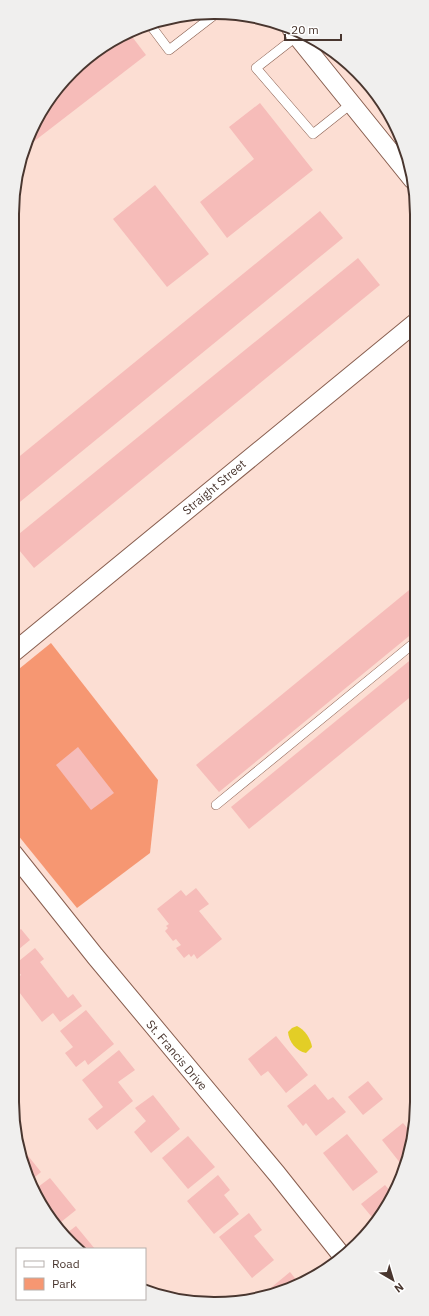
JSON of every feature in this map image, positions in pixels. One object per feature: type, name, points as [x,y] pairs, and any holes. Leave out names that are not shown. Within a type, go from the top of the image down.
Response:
[{"type":"street","points":[[299,38],[404,169]]},
{"type":"street","name":"Straight Street","points":[[19,648],[410,327]]},
{"type":"street","name":"St. Francis Drive","points":[[19,861],[95,956],[277,1174],[339,1252]]},
{"type":"lane","points":[[153,29],[169,50],[209,19]]},
{"type":"lane","points":[[292,35],[256,68],[313,134],[352,104]]},
{"type":"lane","points":[[216,804],[410,646]]},
{"type":"green space","points":[[51,643],[158,780],[150,853],[77,908],[19,836],[19,669]]},
{"type":"shaded area","points":[[297,1026],[305,1032],[312,1047],[306,1053],[296,1048],[291,1043],[288,1032]]},
{"type":"building","points":[[132,37],[146,55],[33,142],[45,117],[59,95],[76,76],[95,59]]},
{"type":"building","points":[[260,103],[313,170],[227,238],[200,202],[254,159],[229,127]]},
{"type":"building","points":[[155,185],[209,254],[167,287],[113,219]]},
{"type":"building","points":[[320,211],[343,238],[19,503],[19,457]]},
{"type":"building","points":[[358,258],[380,285],[34,568],[19,550],[19,534]]},
{"type":"building","points":[[410,589],[410,635],[219,792],[196,765]]},
{"type":"building","points":[[410,660],[410,697],[249,829],[231,807]]},
{"type":"building","points":[[78,747],[114,793],[91,810],[56,765]]},
{"type":"building","points":[[196,888],[209,904],[199,911],[222,939],[197,959],[194,954],[191,957],[189,954],[184,958],[176,948],[181,945],[176,939],[173,941],[165,931],[168,928],[166,926],[169,924],[157,909],[181,890],[186,896]]},
{"type":"building","points":[[21,929],[30,940],[19,949],[19,930]]},
{"type":"building","points":[[35,948],[44,959],[40,962],[68,998],[73,994],[82,1006],[60,1022],[53,1013],[42,1022],[19,992],[19,977],[21,975],[19,972],[19,961]]},
{"type":"building","points":[[86,1010],[114,1044],[88,1065],[85,1060],[76,1067],[65,1053],[73,1047],[60,1031]]},
{"type":"building","points":[[276,1036],[308,1075],[286,1093],[268,1071],[261,1076],[248,1059]]},
{"type":"building","points":[[119,1050],[135,1070],[118,1082],[133,1101],[97,1130],[88,1119],[103,1107],[82,1080]]},
{"type":"building","points":[[368,1081],[383,1099],[363,1115],[348,1097]]},
{"type":"building","points":[[315,1084],[328,1100],[333,1097],[346,1112],[316,1136],[306,1123],[303,1126],[287,1106]]},
{"type":"building","points":[[153,1095],[180,1129],[151,1153],[134,1132],[146,1121],[135,1108]]},
{"type":"building","points":[[403,1123],[408,1129],[400,1163],[382,1140]]},
{"type":"building","points":[[347,1134],[378,1172],[353,1191],[323,1153]]},
{"type":"building","points":[[188,1136],[215,1167],[188,1189],[162,1158]]},
{"type":"building","points":[[26,1154],[41,1172],[35,1177]]},
{"type":"building","points":[[218,1175],[230,1190],[224,1195],[239,1214],[214,1234],[187,1201]]},
{"type":"building","points":[[50,1178],[76,1210],[60,1222],[38,1187]]},
{"type":"building","points":[[385,1185],[389,1190],[372,1217],[361,1204]]},
{"type":"building","points":[[249,1213],[262,1230],[254,1236],[274,1260],[252,1278],[219,1237]]},
{"type":"building","points":[[76,1226],[94,1248],[86,1248],[76,1240],[69,1231]]},
{"type":"building","points":[[290,1272],[296,1279],[277,1287],[270,1289]]}]
